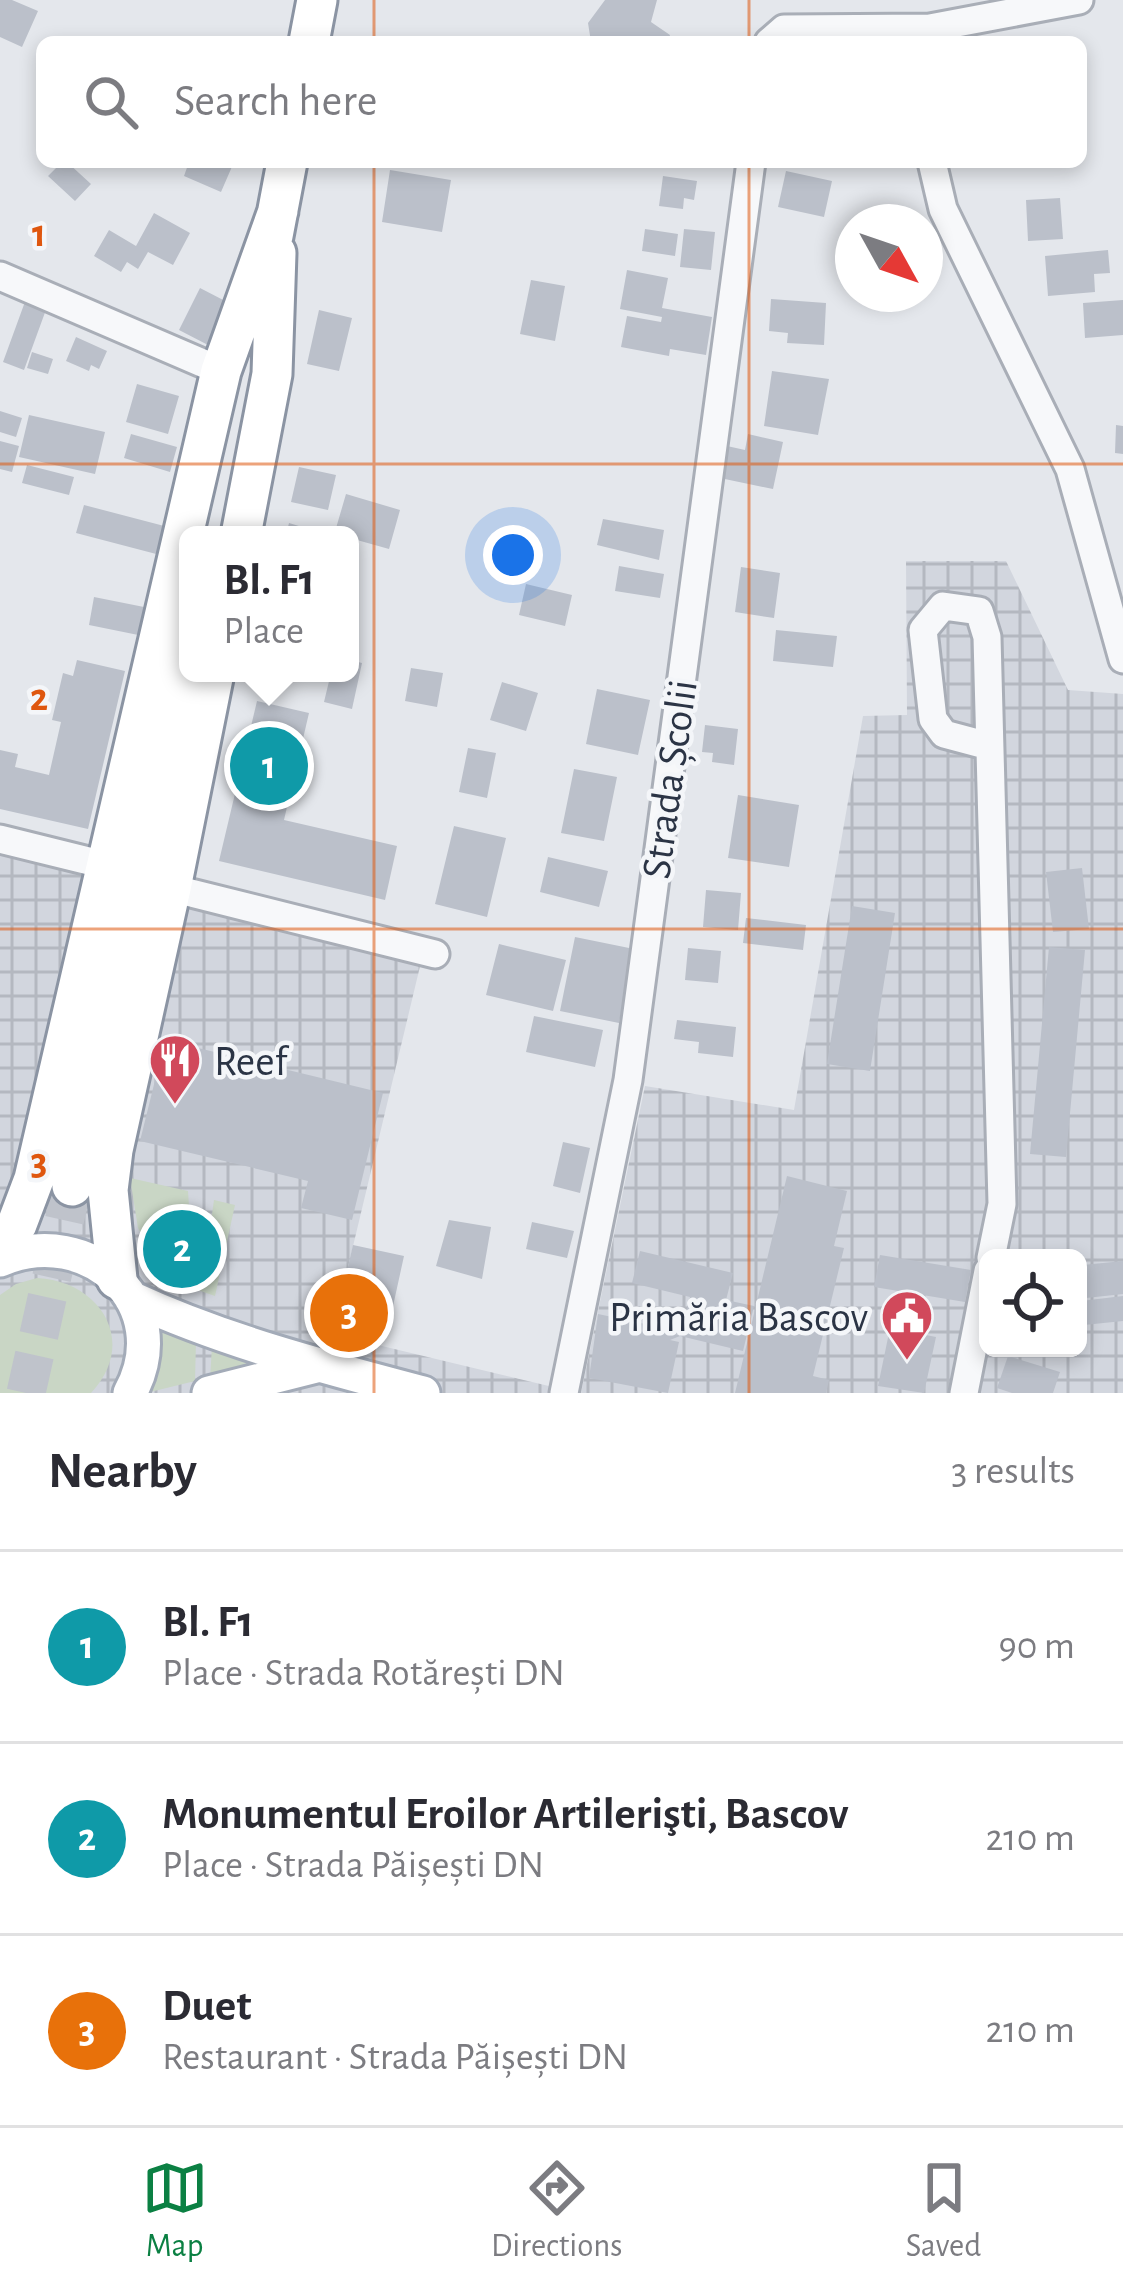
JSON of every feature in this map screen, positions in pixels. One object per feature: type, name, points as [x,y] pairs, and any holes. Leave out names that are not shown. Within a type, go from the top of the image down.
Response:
[{"type":"highway","points":[[310,36],[317,0]]},
{"type":"highway","points":[[212,526],[286,168]]},
{"type":"highway","points":[[186,526],[221,371],[278,212]]},
{"type":"highway","points":[[243,526],[272,374],[278,212]]},
{"type":"highway","points":[[0,1256],[34,1179],[179,557]]},
{"type":"highway","points":[[72,1186],[180,682]]},
{"type":"highway","points":[[124,1288],[108,1190],[113,1150],[212,682]]},
{"type":"main road","points":[[0,1256],[57,1248],[90,1258],[124,1288],[205,1329],[318,1366],[423,1393]]},
{"type":"main road","points":[[124,1288],[141,1324],[143,1352],[130,1393]]},
{"type":"main road","points":[[209,1393],[318,1366]]},
{"type":"street","points":[[776,36],[784,29],[930,35],[993,8],[1079,0]]},
{"type":"street","name":"Strada Școlii","points":[[563,1393],[628,1080],[750,168]]},
{"type":"street","points":[[933,168],[943,209],[1070,469],[1123,659]]},
{"type":"street","points":[[0,276],[221,371]]},
{"type":"street","points":[[989,746],[944,734],[933,719],[922,630],[943,606],[979,611],[987,637],[1001,1204],[993,1249]]},
{"type":"street","points":[[0,839],[109,866]]},
{"type":"street","points":[[171,888],[435,955]]},
{"type":"street","points":[[964,1393],[979,1317]]},
{"type":"shaded area","points":[[906,561],[1006,561],[1068,690],[1123,694],[1123,1393],[581,1393],[645,1086],[794,1110],[863,716],[907,715]]},
{"type":"shaded area","points":[[0,852],[422,958],[332,1334],[578,1393],[0,1393]]},
{"type":"green space","points":[[130,1178],[188,1191],[190,1222],[211,1221],[214,1200],[235,1205],[215,1296],[183,1285],[207,1258],[171,1226],[149,1248],[138,1228]]},
{"type":"green space","points":[[37,1278],[79,1290],[106,1318],[112,1354],[91,1393],[0,1393],[0,1295]]},
{"type":"green space","points":[[160,1324],[196,1342],[195,1381],[146,1393],[159,1358]]},
{"type":"green space","points":[[212,1346],[273,1365],[210,1380]]},
{"type":"building","points":[[0,0],[38,11],[22,47],[0,37]]},
{"type":"building","points":[[605,0],[657,0],[651,22],[670,35],[590,36],[588,23]]},
{"type":"building","points":[[56,168],[74,168],[91,184],[75,201],[48,176]]},
{"type":"building","points":[[187,168],[231,168],[221,192],[184,176]]},
{"type":"building","points":[[390,170],[451,180],[442,232],[382,222]]},
{"type":"building","points":[[786,171],[832,181],[824,217],[778,207]]},
{"type":"building","points":[[663,176],[697,181],[694,200],[684,198],[683,209],[659,206]]},
{"type":"building","points":[[1060,198],[1063,239],[1028,241],[1026,200]]},
{"type":"building","points":[[154,213],[190,233],[173,265],[148,252],[138,269],[127,262],[121,272],[94,256],[109,230],[136,246]]},
{"type":"building","points":[[645,229],[678,234],[675,256],[642,251]]},
{"type":"building","points":[[684,229],[715,232],[711,270],[680,267]]},
{"type":"building","points":[[1108,250],[1110,273],[1094,274],[1095,292],[1048,296],[1045,256]]},
{"type":"building","points":[[627,270],[668,278],[662,308],[712,317],[706,355],[670,349],[669,356],[621,347],[627,316],[661,322],[662,317],[620,309]]},
{"type":"building","points":[[531,280],[565,286],[555,341],[520,334]]},
{"type":"building","points":[[200,288],[229,303],[208,345],[179,330]]},
{"type":"building","points":[[26,299],[47,307],[24,370],[3,362]]},
{"type":"building","points":[[771,299],[826,303],[824,345],[787,343],[788,333],[769,331]]},
{"type":"building","points":[[1123,300],[1123,335],[1085,338],[1083,303]]},
{"type":"building","points":[[319,310],[352,318],[339,371],[307,364]]},
{"type":"building","points":[[76,337],[107,351],[99,369],[91,365],[89,371],[66,361]]},
{"type":"building","points":[[32,352],[53,359],[48,374],[27,368]]},
{"type":"building","points":[[772,371],[829,379],[818,435],[764,426]]},
{"type":"building","points":[[137,384],[179,396],[168,434],[126,422]]},
{"type":"building","points":[[0,411],[22,418],[16,437],[0,432]]},
{"type":"building","points":[[29,415],[105,432],[95,474],[19,457]]},
{"type":"building","points":[[1116,425],[1123,426],[1123,454],[1115,453]]},
{"type":"building","points":[[131,434],[177,447],[170,472],[124,458]]},
{"type":"building","points":[[748,434],[783,442],[773,489],[720,478],[727,446],[745,450]]},
{"type":"building","points":[[0,441],[19,446],[12,472],[0,469]]},
{"type":"building","points":[[27,465],[74,477],[69,495],[22,483]]},
{"type":"building","points":[[299,467],[336,475],[328,510],[291,502]]},
{"type":"building","points":[[346,494],[400,510],[389,549],[359,541],[359,526],[337,526]]},
{"type":"building","points":[[84,505],[168,527],[160,555],[76,533]]},
{"type":"building","points":[[603,519],[664,530],[659,560],[597,545]]},
{"type":"building","points":[[619,566],[664,574],[660,598],[615,591]]},
{"type":"building","points":[[741,567],[780,573],[774,618],[735,612]]},
{"type":"building","points":[[526,584],[572,595],[565,626],[519,615]]},
{"type":"building","points":[[94,597],[159,610],[153,638],[89,625]]},
{"type":"building","points":[[776,630],[837,636],[833,667],[773,661]]},
{"type":"building","points":[[77,660],[125,671],[88,829],[0,809],[0,750],[18,754],[15,767],[49,775],[61,722],[52,720],[63,673],[73,676]]},
{"type":"building","points":[[411,668],[443,673],[437,707],[405,701]]},
{"type":"building","points":[[329,682],[358,682],[352,709],[324,702]]},
{"type":"building","points":[[502,682],[538,693],[526,731],[490,720]]},
{"type":"building","points":[[597,689],[650,700],[638,755],[586,744]]},
{"type":"building","points":[[257,701],[309,713],[284,820],[397,846],[385,900],[219,861]]},
{"type":"building","points":[[705,725],[738,729],[734,765],[712,762],[713,753],[702,752]]},
{"type":"building","points":[[468,748],[496,753],[487,798],[459,792]]},
{"type":"building","points":[[574,769],[617,777],[604,841],[561,833]]},
{"type":"building","points":[[738,795],[799,805],[789,867],[728,858]]},
{"type":"building","points":[[454,826],[506,838],[487,917],[435,904]]},
{"type":"building","points":[[548,857],[608,871],[599,907],[540,892]]},
{"type":"building","points":[[1082,868],[1089,929],[1053,932],[1046,872]]},
{"type":"building","points":[[706,890],[741,893],[738,930],[703,927]]},
{"type":"building","points":[[852,906],[895,913],[870,1071],[827,1064]]},
{"type":"building","points":[[746,918],[806,925],[803,950],[743,943]]},
{"type":"building","points":[[575,937],[634,949],[619,1023],[560,1011]]},
{"type":"building","points":[[499,944],[566,960],[553,1011],[486,995]]},
{"type":"building","points":[[1049,947],[1085,950],[1066,1157],[1030,1154]]},
{"type":"building","points":[[688,948],[721,951],[718,983],[685,980]]},
{"type":"building","points":[[534,1016],[603,1030],[595,1067],[526,1052]]},
{"type":"building","points":[[677,1020],[736,1027],[733,1057],[698,1053],[699,1042],[674,1039]]},
{"type":"building","points":[[165,1040],[383,1093],[352,1220],[301,1208],[308,1181],[140,1141]]},
{"type":"building","points":[[563,1142],[590,1148],[580,1193],[553,1186]]},
{"type":"building","points":[[787,1176],[847,1191],[834,1246],[844,1248],[813,1376],[829,1380],[826,1393],[735,1393]]},
{"type":"building","points":[[449,1220],[491,1227],[482,1279],[436,1266]]},
{"type":"building","points":[[532,1222],[574,1231],[567,1258],[526,1249]]},
{"type":"building","points":[[353,1245],[404,1256],[388,1329],[336,1318]]},
{"type":"building","points":[[640,1251],[733,1273],[726,1300],[754,1306],[743,1351],[680,1336],[690,1297],[632,1283]]},
{"type":"building","points":[[880,1255],[971,1270],[965,1302],[874,1287]]},
{"type":"building","points":[[1123,1261],[1123,1294],[1087,1298],[1087,1265]]},
{"type":"building","points":[[1123,1296],[1123,1321],[1087,1325],[1087,1300]]},
{"type":"building","points":[[598,1314],[680,1336],[670,1340],[679,1342],[668,1393],[589,1378]]},
{"type":"building","name":"Primăria Bascov","points":[[890,1328],[936,1337],[924,1393],[878,1386]]},
{"type":"building","points":[[1008,1357],[1060,1372],[1053,1393],[1012,1393],[997,1388]]},
{"type":"tunnel","points":[[26,1393],[72,1186]]},
{"type":"place","name":"Bl. F1","points":[[269,766]]},
{"type":"place","name":"Reef","points":[[175,1106]]},
{"type":"place","name":"Monumentul Eroilor Artilerişti, Bascov","points":[[182,1249]]},
{"type":"place","name":"Duet","points":[[349,1313]]},
{"type":"place","name":"Primăria Bascov","points":[[907,1362]]}]
